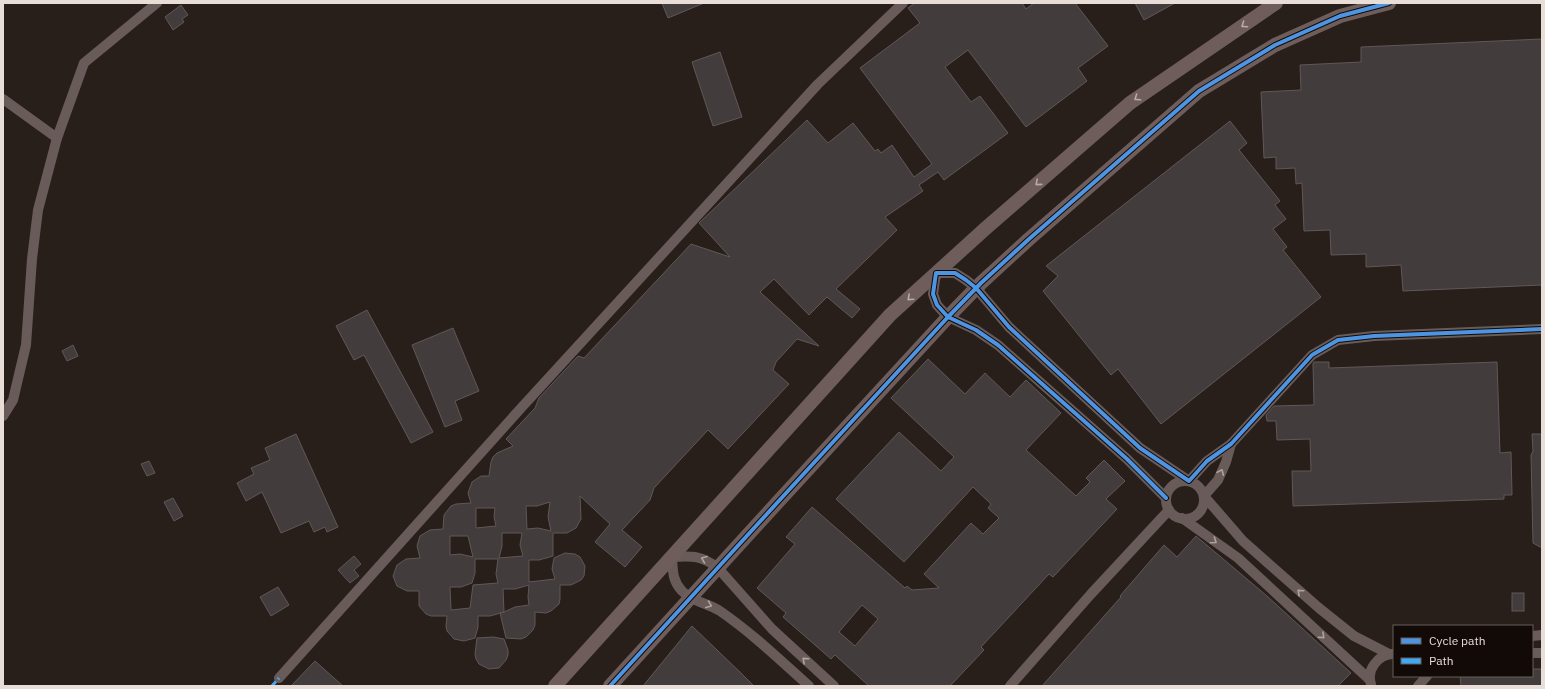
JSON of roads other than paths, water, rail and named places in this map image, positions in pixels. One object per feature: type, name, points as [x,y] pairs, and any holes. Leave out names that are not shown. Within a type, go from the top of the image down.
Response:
[{"type":"street","points":[[3,416],[13,400],[26,345],[32,259],[38,210],[57,138],[84,63],[157,3]]},
{"type":"street","points":[[279,678],[522,407],[818,84],[903,3]]},
{"type":"street","points":[[555,686],[890,315],[986,228],[1130,103],[1276,3]]},
{"type":"street","points":[[610,686],[948,317],[976,288],[1029,239],[1199,91],[1276,45],[1340,16],[1389,3]]},
{"type":"street","points":[[3,99],[57,138]]},
{"type":"street","points":[[936,273],[955,273],[976,288],[1008,327],[1140,448],[1196,484],[1204,496],[1243,541],[1319,608],[1354,636],[1392,654]]},
{"type":"street","points":[[936,273],[933,294],[937,305],[948,317],[976,330],[998,345],[1127,459],[1166,498]]},
{"type":"street","points":[[1371,683],[1238,558],[1169,510],[1166,504],[1168,492],[1174,484],[1181,481],[1190,481],[1207,461],[1231,444],[1312,355],[1338,340],[1374,336],[1542,329]]},
{"type":"street","points":[[1182,518],[1188,518],[1199,512],[1204,503],[1204,496],[1218,480],[1226,462],[1231,444]]},
{"type":"street","points":[[1010,686],[1091,594],[1169,510]]},
{"type":"street","points":[[672,557],[694,556],[708,560],[718,568],[772,630],[834,686]]},
{"type":"street","points":[[672,557],[675,582],[683,592],[690,598],[715,608],[744,628],[809,686]]},
{"type":"street","points":[[1306,622],[1319,608]]},
{"type":"street","points":[[1371,683],[1371,671],[1375,663],[1381,658],[1392,654]]},
{"type":"street","points":[[1417,686],[1426,677]]}]
